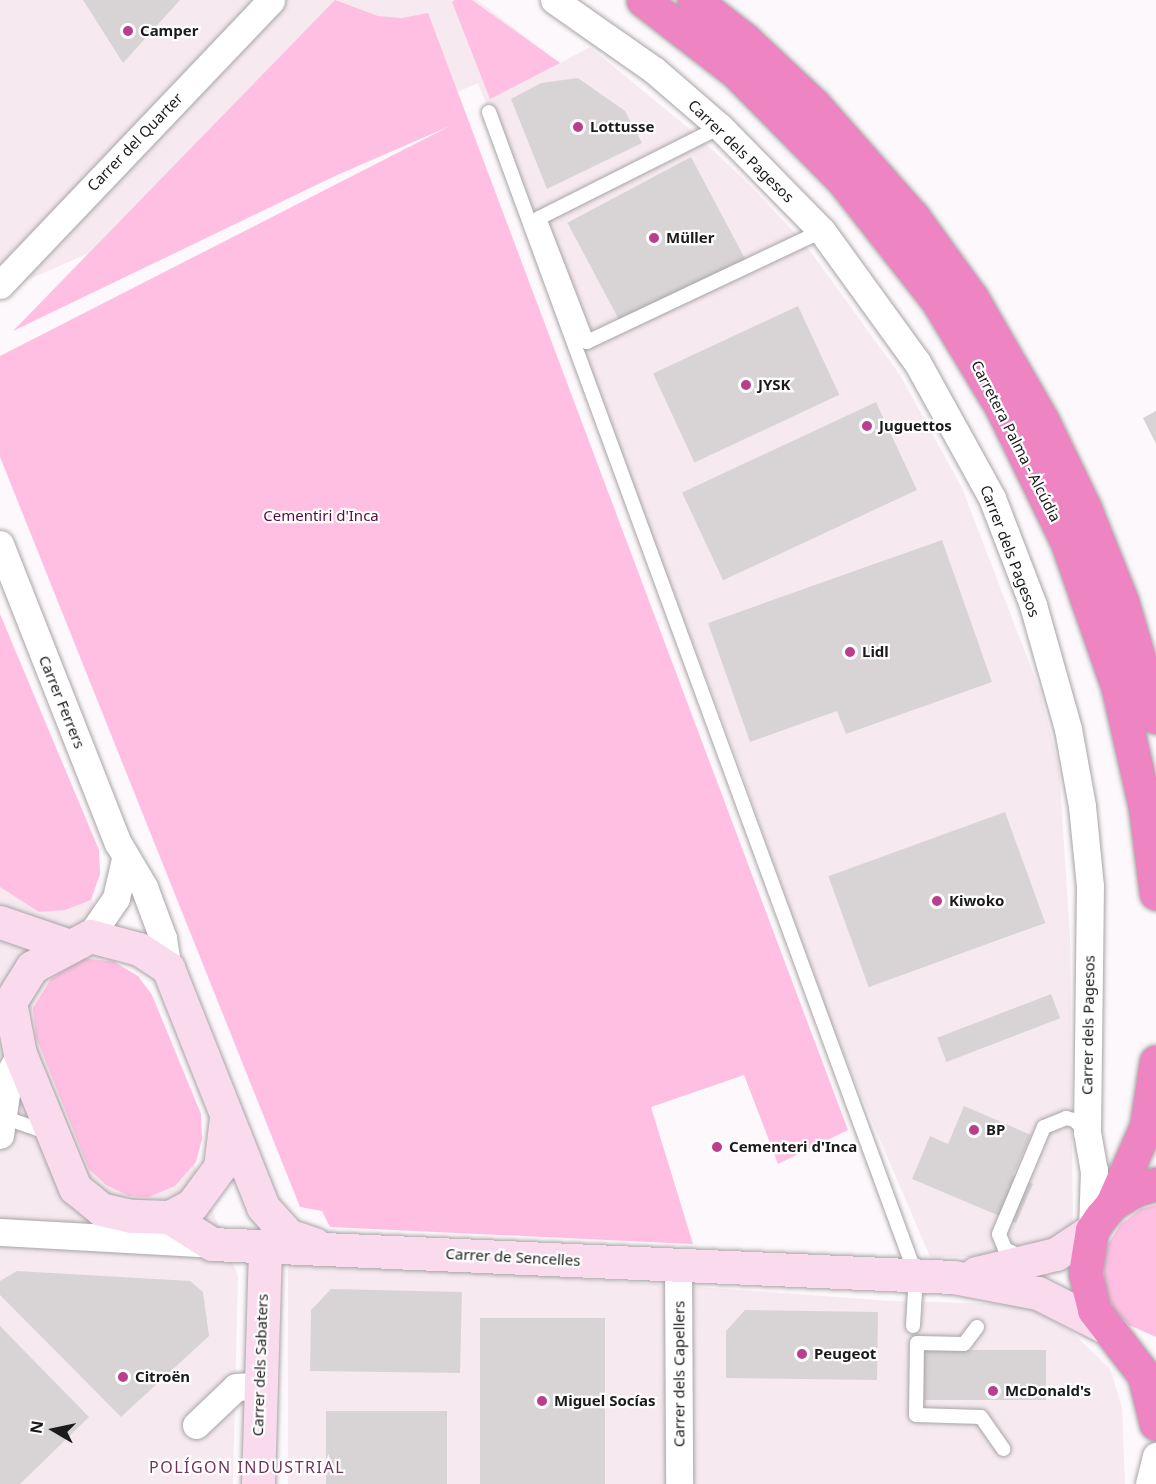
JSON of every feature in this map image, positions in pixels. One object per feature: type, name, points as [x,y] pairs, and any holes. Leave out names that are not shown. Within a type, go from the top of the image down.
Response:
[{"type":"highway","name":"Carretera Palma - Alcúdia","points":[[643,0],[736,72],[842,179],[937,300],[1001,406],[1067,542],[1118,688],[1145,807],[1156,893]]},
{"type":"highway","name":"Carretera Palma - Alcúdia","points":[[694,0],[745,40],[815,106],[912,217],[971,297],[1042,420],[1089,518],[1122,602],[1156,717]]},
{"type":"highway","points":[[1156,1062],[1146,1127],[1112,1204],[1092,1230],[1086,1262],[1088,1292],[1113,1334],[1144,1376],[1156,1424]]},
{"type":"highway","points":[[1112,1204],[1135,1190],[1156,1184]]},
{"type":"highway","points":[[1113,1334],[1156,1356]]},
{"type":"street","name":"Carrer del Quarter","points":[[0,285],[270,0]]},
{"type":"street","name":"Carrer dels Pagesos","points":[[554,0],[654,70],[720,127],[822,231],[918,362],[992,498],[1033,604],[1068,729],[1090,886],[1087,1132],[1094,1170],[1092,1230]]},
{"type":"street","name":"Carrer Ferrers","points":[[0,544],[125,860],[148,897],[163,938],[168,968]]},
{"type":"street","points":[[125,860],[116,898],[104,921],[79,941],[32,968],[5,996],[13,1048],[75,1188],[101,1209],[131,1216],[169,1217],[192,1205],[220,1167],[226,1118]]},
{"type":"street","points":[[0,922],[79,941],[139,949],[168,968],[263,1207],[288,1235],[330,1249]]},
{"type":"street","points":[[1,1126],[13,1048]]},
{"type":"street","name":"Carrer de Sencelles","points":[[73,1237],[122,1224],[131,1216]]},
{"type":"street","points":[[169,1217],[212,1244]]},
{"type":"street","name":"Carrer de Sencelles","points":[[953,1277],[1039,1260],[1071,1247],[1092,1230]]},
{"type":"street","name":"Carrer de Sencelles","points":[[0,1232],[212,1244],[953,1277],[1038,1293],[1113,1334]]},
{"type":"street","name":"Carrer dels Sabaters","points":[[258,1484],[258,1386],[265,1245]]},
{"type":"street","name":"Carrer dels Capellers","points":[[678,1265],[679,1484]]},
{"type":"street","points":[[196,1425],[236,1387],[258,1386]]},
{"type":"street","points":[[1149,1484],[1156,1456]]},
{"type":"lane","points":[[489,112],[916,1275],[914,1326]]},
{"type":"lane","points":[[720,127],[538,218],[587,342],[822,231]]},
{"type":"lane","points":[[1039,1260],[1005,1249],[1000,1241],[1001,1227],[1044,1127],[1066,1118],[1074,1120],[1087,1132]]},
{"type":"lane","points":[[1,1126],[50,1133]]},
{"type":"lane","points":[[977,1327],[964,1344],[917,1343],[916,1415],[981,1417],[1003,1449]]},
{"type":"shaded area","points":[[0,0],[477,0],[560,63],[590,47],[692,131],[751,186],[805,244],[900,375],[962,488],[1040,691],[1059,767],[1070,936],[1073,1233],[988,1257],[930,1257],[832,1027],[733,748],[478,83],[0,292]]},
{"type":"shaded area","points":[[0,661],[238,1276],[233,1484],[0,1484]]},
{"type":"shaded area","points":[[288,1257],[891,1301],[1023,1304],[1071,1331],[1110,1369],[1122,1407],[1125,1484],[288,1484]]},
{"type":"green space","name":"Cementiri d'Inca","points":[[335,0],[378,16],[402,18],[428,13],[848,1130],[778,1164],[744,1075],[651,1107],[693,1244],[330,1227],[322,1211],[300,1207],[0,457],[0,356],[450,126],[335,176],[13,331]]},
{"type":"green space","points":[[472,0],[560,63],[490,99],[452,2]]},
{"type":"green space","points":[[0,614],[99,850],[100,874],[91,900],[65,910],[39,912],[0,887]]},
{"type":"green space","points":[[84,958],[114,962],[138,976],[152,995],[201,1114],[202,1139],[196,1162],[175,1186],[149,1197],[129,1196],[106,1185],[89,1169],[36,1037],[33,1008],[51,979]]},
{"type":"green space","points":[[1156,1205],[1156,1337],[1129,1325],[1114,1309],[1105,1289],[1103,1267],[1108,1244],[1121,1224],[1141,1209]]},
{"type":"building","name":"Camper","points":[[83,0],[180,0],[123,63]]},
{"type":"building","name":"Lottusse","points":[[578,78],[625,111],[642,143],[547,189],[511,99],[541,83]]},
{"type":"building","name":"Müller","points":[[691,157],[746,260],[622,326],[567,223]]},
{"type":"building","name":"JYSK","points":[[798,306],[839,395],[694,462],[653,374]]},
{"type":"building","points":[[876,402],[917,490],[723,580],[682,492]]},
{"type":"building","points":[[1156,411],[1156,444],[1143,418]]},
{"type":"building","name":"Lidl","points":[[942,540],[992,682],[846,734],[837,711],[750,742],[708,623]]},
{"type":"building","name":"Kiwoko","points":[[1005,812],[1045,923],[869,987],[828,876]]},
{"type":"building","points":[[1051,994],[1060,1018],[946,1062],[937,1038]]},
{"type":"building","points":[[964,1106],[1031,1135],[1013,1175],[1033,1184],[1016,1223],[912,1179],[930,1136],[948,1144]]},
{"type":"building","name":"Citroën","points":[[17,1271],[190,1281],[203,1292],[209,1336],[121,1417],[0,1295],[0,1281]]},
{"type":"building","points":[[331,1289],[462,1292],[460,1373],[310,1371],[311,1310]]},
{"type":"building","name":"Peugeot","points":[[745,1310],[878,1312],[877,1380],[726,1378],[726,1331]]},
{"type":"building","name":"Miguel Socías","points":[[480,1318],[605,1318],[605,1484],[480,1484]]},
{"type":"building","points":[[0,1326],[89,1417],[20,1484],[0,1484]]},
{"type":"building","points":[[924,1350],[1046,1350],[1046,1400],[924,1400]]},
{"type":"building","points":[[326,1411],[447,1411],[447,1484],[326,1484]]},
{"type":"place","name":"Camper","points":[[128,31]]},
{"type":"place","name":"Lottusse","points":[[578,127]]},
{"type":"place","name":"Müller","points":[[654,238]]},
{"type":"place","name":"JYSK","points":[[746,385]]},
{"type":"place","name":"Juguettos","points":[[867,426]]},
{"type":"place","name":"Lidl","points":[[850,652]]},
{"type":"place","name":"Kiwoko","points":[[937,901]]},
{"type":"place","name":"BP","points":[[974,1130]]},
{"type":"place","name":"Cementeri d'Inca","points":[[717,1147]]},
{"type":"place","name":"Peugeot","points":[[802,1354]]},
{"type":"place","name":"Citroën","points":[[123,1377]]},
{"type":"place","name":"McDonald's","points":[[993,1391]]},
{"type":"place","name":"Miguel Socías","points":[[542,1401]]},
{"type":"district","name":"POLÍGON INDUSTRIAL","points":[[247,1467]]}]
